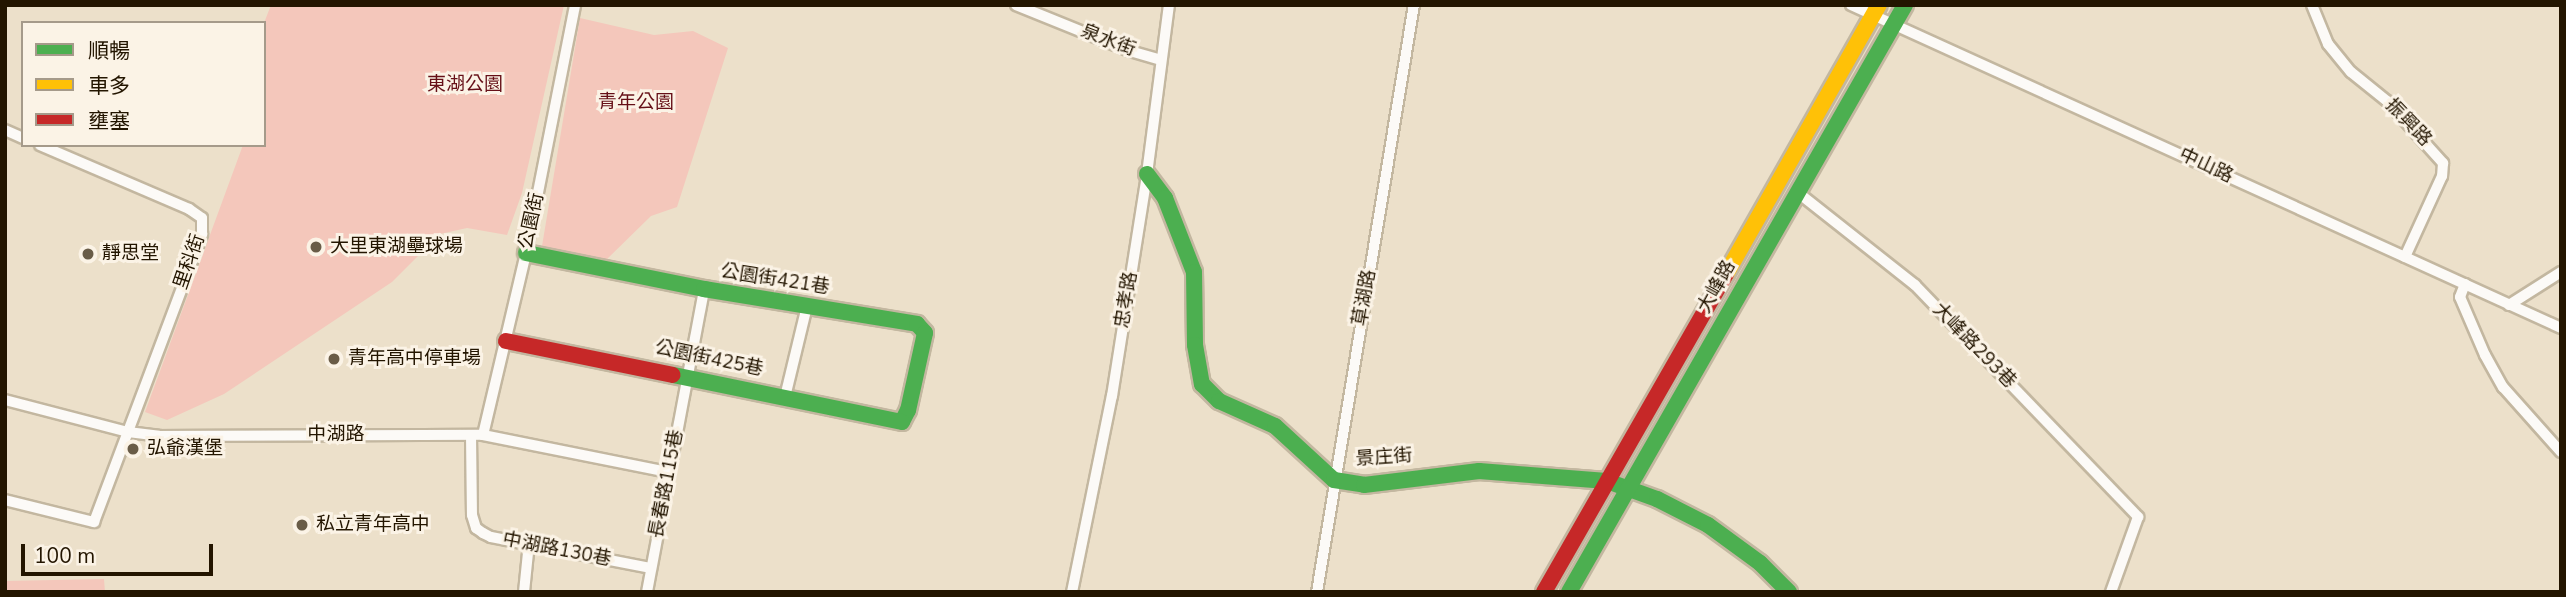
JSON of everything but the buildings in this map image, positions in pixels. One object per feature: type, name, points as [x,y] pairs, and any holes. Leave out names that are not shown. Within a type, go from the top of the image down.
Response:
[{"type":"street","name":"公園街","points":[[483,435],[526,253],[575,5]]},
{"type":"street","name":"泉水街","points":[[1016,5],[1130,51],[1161,60]]},
{"type":"street","name":"忠孝路","points":[[1072,592],[1112,396],[1147,174],[1169,5]]},
{"type":"street","name":"草湖路","points":[[1317,592],[1414,5]]},
{"type":"street","name":"中山路","points":[[1851,5],[1877,10],[1895,24],[2561,328]]},
{"type":"street","name":"大峰路","points":[[1569,592],[1796,191],[1905,5]]},
{"type":"street","name":"振興路","points":[[2312,5],[2328,44],[2351,72],[2388,101],[2443,163],[2442,176],[2406,257]]},
{"type":"street","name":"大峰路","points":[[1544,592],[1877,10]]},
{"type":"street","points":[[5,130],[21,137]]},
{"type":"street","name":"里科街","points":[[45,147],[189,209],[202,218],[202,234],[128,432]]},
{"type":"street","name":"景庄街","points":[[1147,174],[1165,198],[1194,272],[1195,345],[1202,384],[1219,401],[1275,426],[1334,480],[1364,485],[1479,471],[1607,481],[1657,499],[1708,525],[1760,563],[1789,592]]},
{"type":"street","name":"大峰路293巷","points":[[1796,191],[1915,285],[2138,517],[2110,592]]},
{"type":"street","name":"公園街421巷","points":[[526,253],[704,289],[917,324],[925,333],[908,410],[902,422]]},
{"type":"street","points":[[2509,305],[2561,272]]},
{"type":"street","points":[[2465,284],[2460,298],[2485,355],[2504,387],[2561,452]]},
{"type":"street","name":"長春路115巷","points":[[647,592],[704,289]]},
{"type":"street","points":[[785,397],[807,306]]},
{"type":"street","name":"公園街425巷","points":[[506,341],[689,376],[902,422]]},
{"type":"street","name":"中湖路","points":[[5,400],[128,432],[159,436],[483,435],[668,472]]},
{"type":"street","points":[[5,500],[94,522],[128,432]]},
{"type":"street","name":"中湖路130巷","points":[[471,435],[473,522],[491,537],[650,568]]},
{"type":"street","points":[[524,592],[530,543]]},
{"type":"green space","name":"東湖公園","points":[[271,5],[564,5],[522,193],[507,235],[467,228],[440,234],[392,282],[224,394],[167,420],[145,412],[242,147],[266,147],[265,21]]},
{"type":"green space","name":"青年公園","points":[[580,18],[654,35],[693,31],[728,48],[677,207],[651,216],[604,262],[542,246]]},
{"type":"green space","points":[[104,579],[105,592],[5,592],[5,581]]},
{"type":"traffic: fast","points":[[1569,592],[1905,5]]},
{"type":"traffic: fast","points":[[1147,174],[1165,198],[1194,272],[1195,345],[1202,384],[1219,401],[1275,426],[1334,480],[1364,485],[1479,471],[1607,481],[1657,499],[1708,525],[1760,563],[1789,592]]},
{"type":"traffic: fast","points":[[526,253],[704,289],[917,324],[925,333],[908,410],[902,422],[673,375]]},
{"type":"traffic: slow","points":[[1726,274],[1879,5]]},
{"type":"traffic: jam","points":[[1544,592],[1726,274]]},
{"type":"traffic: jam","points":[[506,341],[673,375]]},
{"type":"place","name":"大里東湖壘球場","points":[[316,247]]},
{"type":"place","name":"靜思堂","points":[[88,254]]},
{"type":"place","name":"青年高中停車場","points":[[334,359]]},
{"type":"place","name":"弘爺漢堡","points":[[133,449]]},
{"type":"place","name":"私立青年高中","points":[[302,525]]}]
